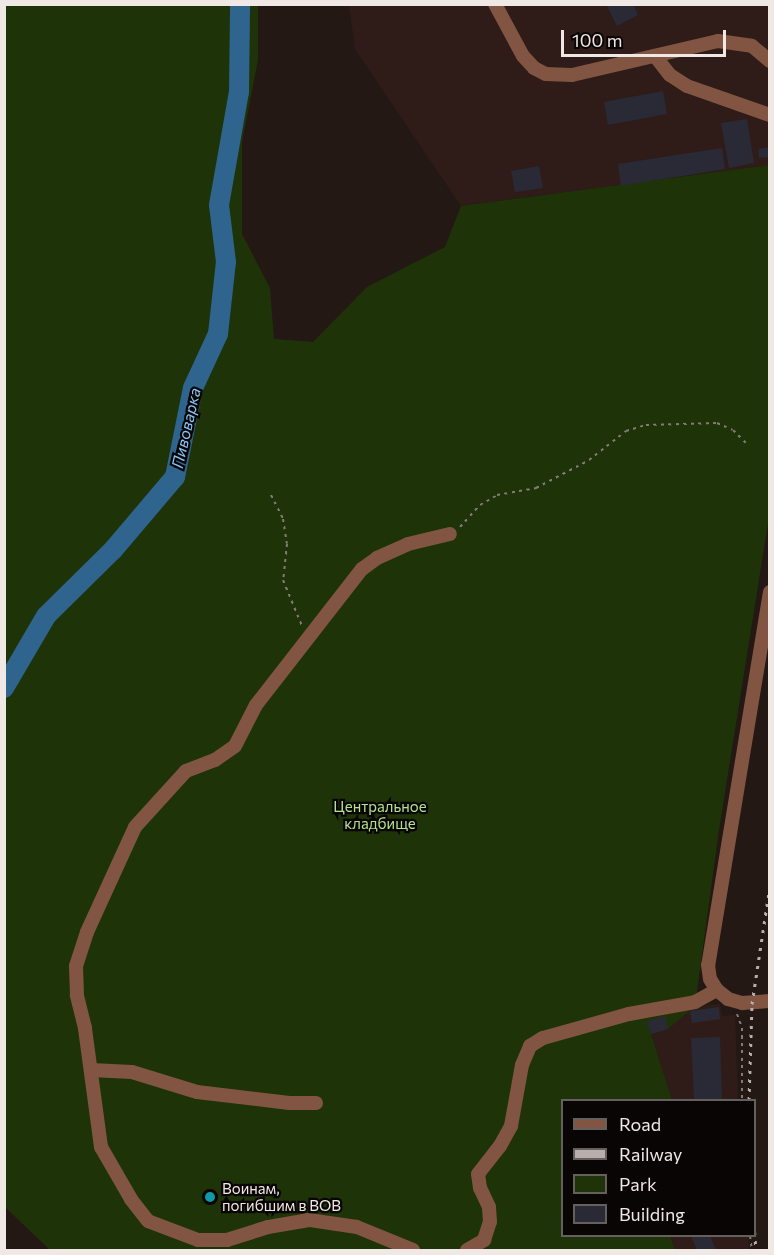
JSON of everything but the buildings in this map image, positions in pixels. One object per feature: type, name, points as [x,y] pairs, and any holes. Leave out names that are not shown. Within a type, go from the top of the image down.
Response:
[{"type":"street","points":[[495,4],[523,57],[534,68],[546,74],[572,75],[718,41],[752,46],[770,61]]},
{"type":"street","points":[[655,56],[670,75],[687,86],[770,115]]},
{"type":"street","points":[[413,1251],[357,1227],[309,1221],[268,1227],[227,1240],[198,1240],[148,1221],[131,1199],[101,1147],[91,1070],[77,995],[76,966],[87,932],[135,827],[186,771],[215,760],[235,746],[256,705],[362,569],[377,558],[408,544],[450,534]]},
{"type":"street","points":[[770,592],[708,965],[710,979],[722,995],[742,1003],[770,1001]]},
{"type":"street","points":[[467,1251],[484,1240],[490,1222],[489,1207],[480,1188],[478,1174],[500,1146],[511,1126],[522,1065],[530,1046],[543,1038],[629,1014],[722,995]]},
{"type":"street","points":[[91,1070],[132,1072],[196,1092],[289,1104],[316,1103]]},
{"type":"path","points":[[450,534],[466,523],[480,505],[497,495],[536,488],[561,476],[589,460],[626,431],[685,422],[717,423],[734,430],[746,443]]},
{"type":"path","points":[[271,495],[283,519],[287,544],[284,580],[307,637]]},
{"type":"path","points":[[722,995],[737,1013],[742,1028],[742,1099]]},
{"type":"shaded area","points":[[349,5],[769,5],[769,165],[461,206],[355,49]]},
{"type":"shaded area","points":[[720,1004],[722,1016],[735,1015],[738,1099],[672,1099],[651,1034],[695,1006]]},
{"type":"shaded area","points":[[670,1237],[748,1237],[749,1248],[743,1250],[675,1250]]},
{"type":"green space","name":"Центральное кладбище","points":[[8,4],[258,5],[258,60],[242,142],[242,234],[270,288],[274,339],[313,342],[367,287],[445,247],[461,206],[769,165],[769,517],[719,830],[695,1006],[668,1029],[651,1034],[672,1099],[561,1099],[561,1237],[670,1237],[675,1250],[50,1250],[5,1207],[4,6]]},
{"type":"waterway","name":"Пивоварка","points":[[4,688],[46,616],[113,550],[175,477],[193,388],[218,334],[226,262],[219,205],[239,92],[240,4]]},
{"type":"railway","points":[[749,1099],[752,1004],[770,885]]},
{"type":"railway","points":[[755,1237],[756,1250]]},
{"type":"place","name":"Воинам, погибшим в ВОВ","points":[[210,1197]]}]
